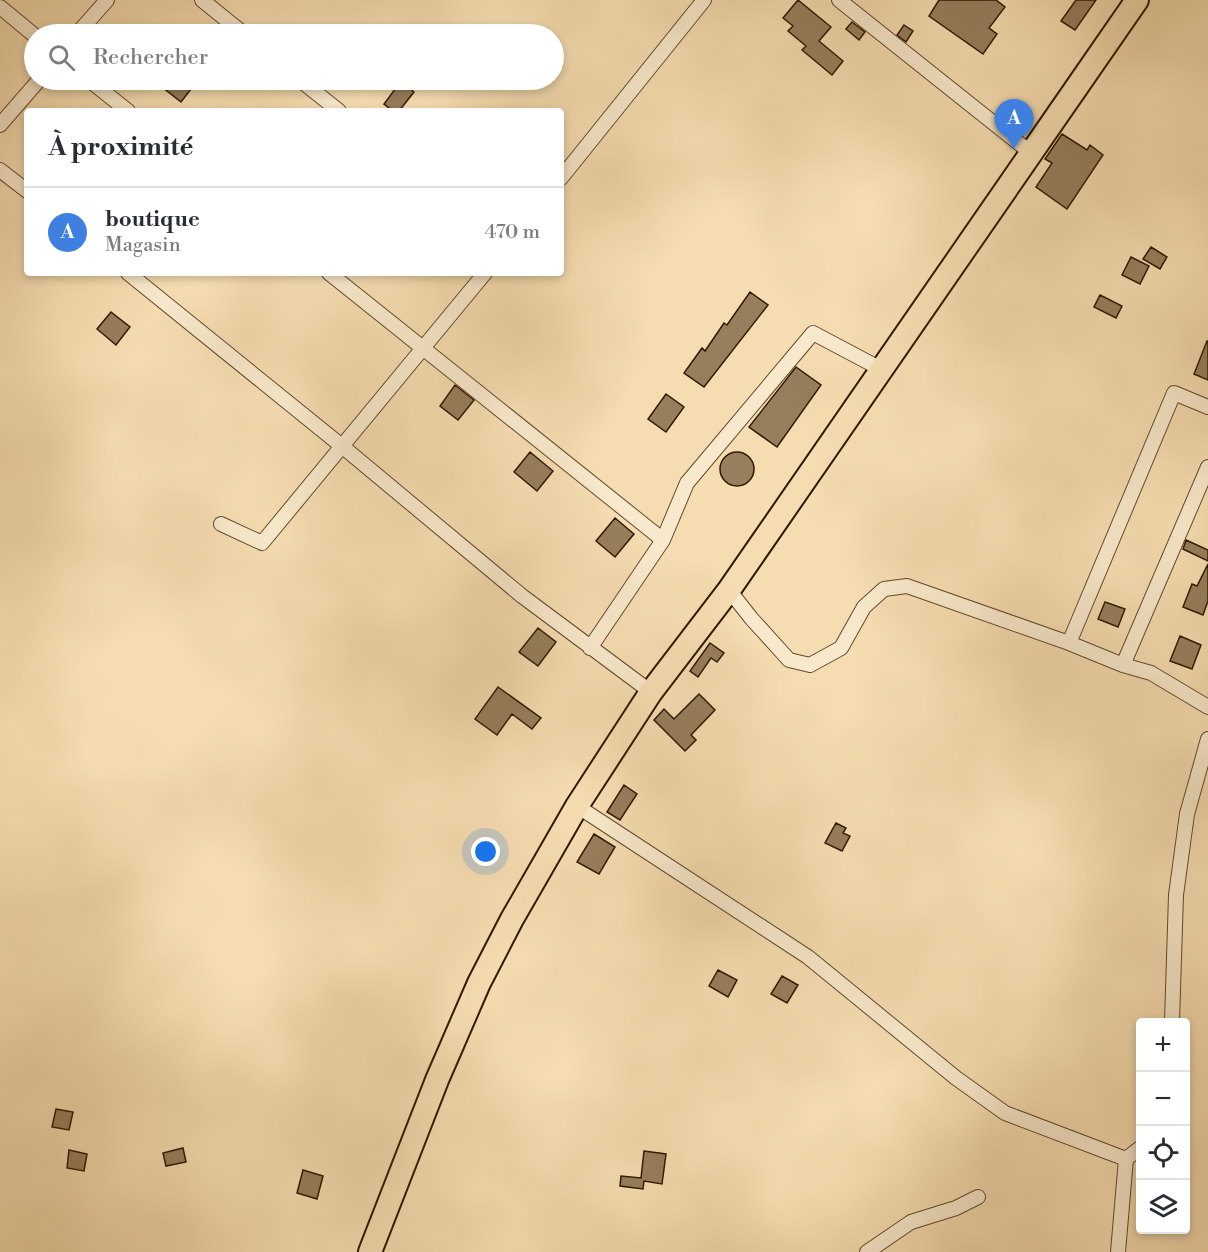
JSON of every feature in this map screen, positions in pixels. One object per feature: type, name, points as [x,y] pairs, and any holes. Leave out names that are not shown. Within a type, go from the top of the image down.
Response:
[{"type":"highway","points":[[370,1252],[437,1080],[479,983],[512,919],[577,806],[651,692],[729,590],[1137,0]]},
{"type":"street","points":[[86,24],[107,0]]},
{"type":"street","points":[[202,0],[232,24]]},
{"type":"street","points":[[564,174],[704,0]]},
{"type":"street","points":[[839,0],[1030,152]]},
{"type":"street","points":[[0,6],[24,26]]},
{"type":"street","points":[[0,125],[30,90]]},
{"type":"street","points":[[102,90],[124,108]]},
{"type":"street","points":[[313,90],[335,108]]},
{"type":"street","points":[[0,170],[24,189]]},
{"type":"street","points":[[132,276],[343,447],[513,589],[651,692]]},
{"type":"street","points":[[333,276],[663,540]]},
{"type":"street","points":[[221,524],[262,543],[483,276]]},
{"type":"street","points":[[590,648],[663,540],[687,483],[813,333],[880,369]]},
{"type":"street","points":[[1069,643],[1174,393],[1208,407]]},
{"type":"street","points":[[1123,665],[1208,466]]},
{"type":"street","points":[[729,590],[789,660],[810,665],[841,648],[864,607],[884,589],[908,586],[1151,674],[1208,707]]},
{"type":"street","points":[[1172,1018],[1176,895],[1187,814],[1208,739]]},
{"type":"street","points":[[577,806],[808,957],[956,1078],[1005,1113],[1126,1159]]},
{"type":"street","points":[[1118,1252],[1126,1159],[1136,1151]]},
{"type":"street","points":[[867,1252],[911,1222],[956,1208],[978,1197]]},
{"type":"building","points":[[798,0],[831,27],[819,41],[843,61],[832,75],[802,50],[806,46],[788,31],[793,26],[783,18]]},
{"type":"building","points":[[939,0],[996,0],[1005,7],[989,28],[997,34],[983,54],[929,16]]},
{"type":"building","points":[[1076,0],[1096,0],[1075,30],[1061,21]]},
{"type":"building","points":[[852,22],[865,32],[859,40],[846,29]]},
{"type":"building","points":[[904,25],[913,31],[906,42],[897,35]]},
{"type":"building","points":[[166,90],[190,90],[181,102]]},
{"type":"building","points":[[394,90],[414,92],[401,108],[389,108],[384,104]]},
{"type":"building","points":[[1062,134],[1087,150],[1090,145],[1103,155],[1067,209],[1036,187],[1052,163],[1045,159]]},
{"type":"building","points":[[1151,247],[1167,257],[1160,269],[1143,259]]},
{"type":"building","points":[[1131,257],[1149,266],[1140,284],[1122,275]]},
{"type":"building","points":[[750,292],[768,305],[704,387],[684,373],[702,348],[705,351],[724,323],[727,325]]},
{"type":"building","points":[[1100,295],[1122,306],[1116,318],[1094,307]]},
{"type":"building","points":[[111,312],[130,327],[116,345],[97,329]]},
{"type":"building","points":[[1208,341],[1208,380],[1194,374]]},
{"type":"building","points":[[796,367],[821,385],[777,447],[749,427]]},
{"type":"building","points":[[455,385],[474,400],[458,420],[440,406]]},
{"type":"building","points":[[666,394],[684,407],[666,432],[648,419]]},
{"type":"building","points":[[530,452],[553,471],[537,491],[514,472]]},
{"type":"building","points":[[737,452],[749,457],[754,469],[749,481],[737,486],[725,481],[720,469],[725,457]]},
{"type":"building","points":[[615,518],[634,534],[615,557],[596,541]]},
{"type":"building","points":[[1186,540],[1208,550],[1208,561],[1183,549]]},
{"type":"building","points":[[1208,564],[1208,601],[1203,615],[1183,607],[1192,584],[1197,586]]},
{"type":"building","points":[[1105,602],[1125,609],[1118,627],[1098,619]]},
{"type":"building","points":[[538,628],[556,642],[538,666],[519,652]]},
{"type":"building","points":[[1180,636],[1201,645],[1192,669],[1170,661]]},
{"type":"building","points":[[710,643],[724,653],[717,662],[711,658],[698,677],[690,671]]},
{"type":"building","points":[[498,687],[541,718],[532,729],[512,714],[497,735],[475,719]]},
{"type":"building","points":[[699,694],[715,710],[691,735],[696,740],[685,751],[654,720],[664,709],[674,719]]},
{"type":"building","points":[[624,785],[637,794],[620,820],[607,812]]},
{"type":"building","points":[[836,823],[846,828],[843,833],[850,836],[842,851],[825,843]]},
{"type":"building","points":[[594,834],[615,847],[599,874],[577,862]]},
{"type":"building","points":[[718,970],[737,980],[728,997],[709,986]]},
{"type":"building","points":[[782,976],[798,985],[787,1003],[771,994]]},
{"type":"building","points":[[56,1109],[73,1112],[69,1130],[52,1127]]},
{"type":"building","points":[[183,1148],[186,1162],[166,1166],[163,1153]]},
{"type":"building","points":[[69,1150],[87,1154],[84,1171],[67,1168]]},
{"type":"building","points":[[644,1151],[666,1154],[662,1184],[644,1181],[643,1189],[620,1186],[621,1176],[641,1178]]},
{"type":"building","points":[[303,1170],[323,1176],[317,1199],[297,1193]]},
{"type":"place","name":"boutique","points":[[1014,149]]}]
